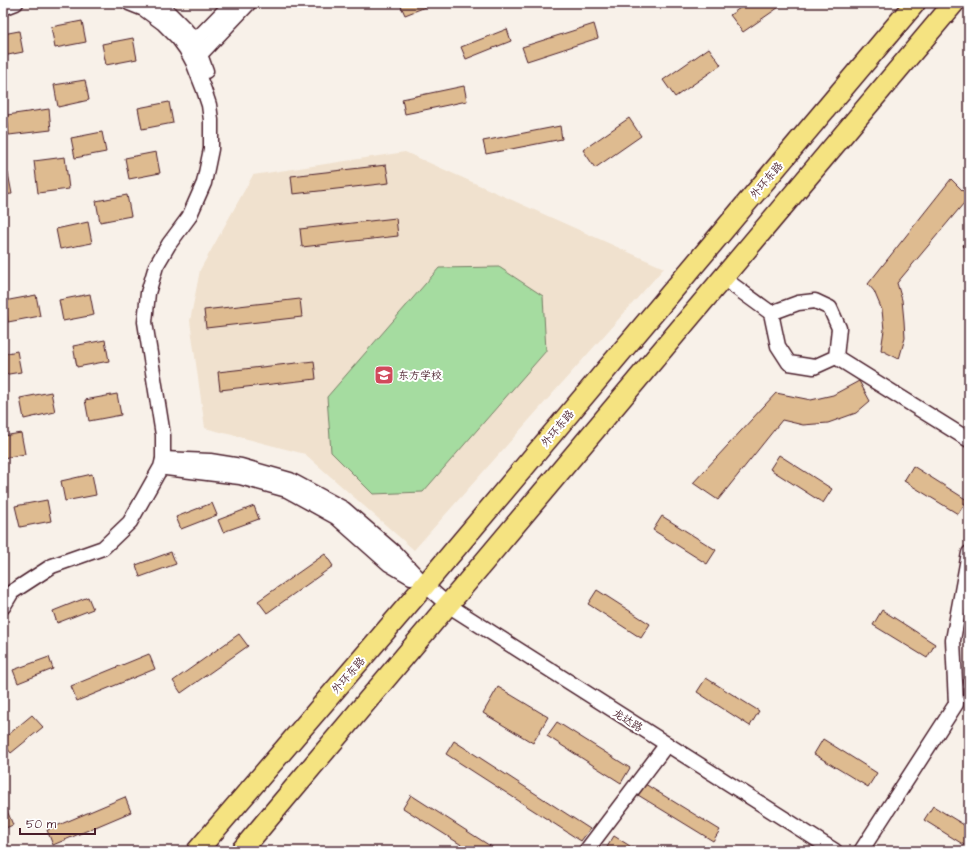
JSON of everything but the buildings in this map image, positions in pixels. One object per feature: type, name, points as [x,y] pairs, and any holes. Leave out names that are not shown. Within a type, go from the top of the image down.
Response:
[{"type":"highway","name":"外环东路","points":[[197,851],[425,585],[915,3]]},
{"type":"highway","points":[[241,851],[954,3]]},
{"type":"street","points":[[3,8],[16,3]]},
{"type":"street","points":[[129,3],[144,9],[163,23],[178,38],[190,45]]},
{"type":"street","points":[[3,607],[12,592],[52,566],[103,548],[130,522],[166,464],[163,435],[145,322],[148,293],[156,266],[169,244],[189,217],[204,183],[211,149],[211,120],[197,59],[190,45],[185,29],[168,12],[154,3]]},
{"type":"street","points":[[190,45],[232,3]]},
{"type":"street","points":[[197,59],[249,3]]},
{"type":"street","points":[[723,278],[771,313],[778,346],[789,363],[814,367],[836,357]]},
{"type":"street","points":[[771,313],[798,303],[815,301],[830,308],[839,328],[836,357]]},
{"type":"street","points":[[836,357],[969,440]]},
{"type":"street","name":"龙达路","points":[[166,464],[210,461],[241,466],[290,480],[344,509],[395,553],[425,585],[448,605],[835,851]]},
{"type":"street","points":[[861,851],[963,703],[953,640],[969,553]]},
{"type":"street","points":[[586,851],[666,744]]},
{"type":"shaded area","name":"东方学校","points":[[405,152],[664,268],[414,550],[305,454],[205,428],[190,321],[200,270],[253,175]]},
{"type":"green space","points":[[499,267],[543,296],[546,351],[423,492],[373,494],[331,452],[327,397],[439,268]]},
{"type":"place","name":"东方学校","points":[[384,375]]}]
